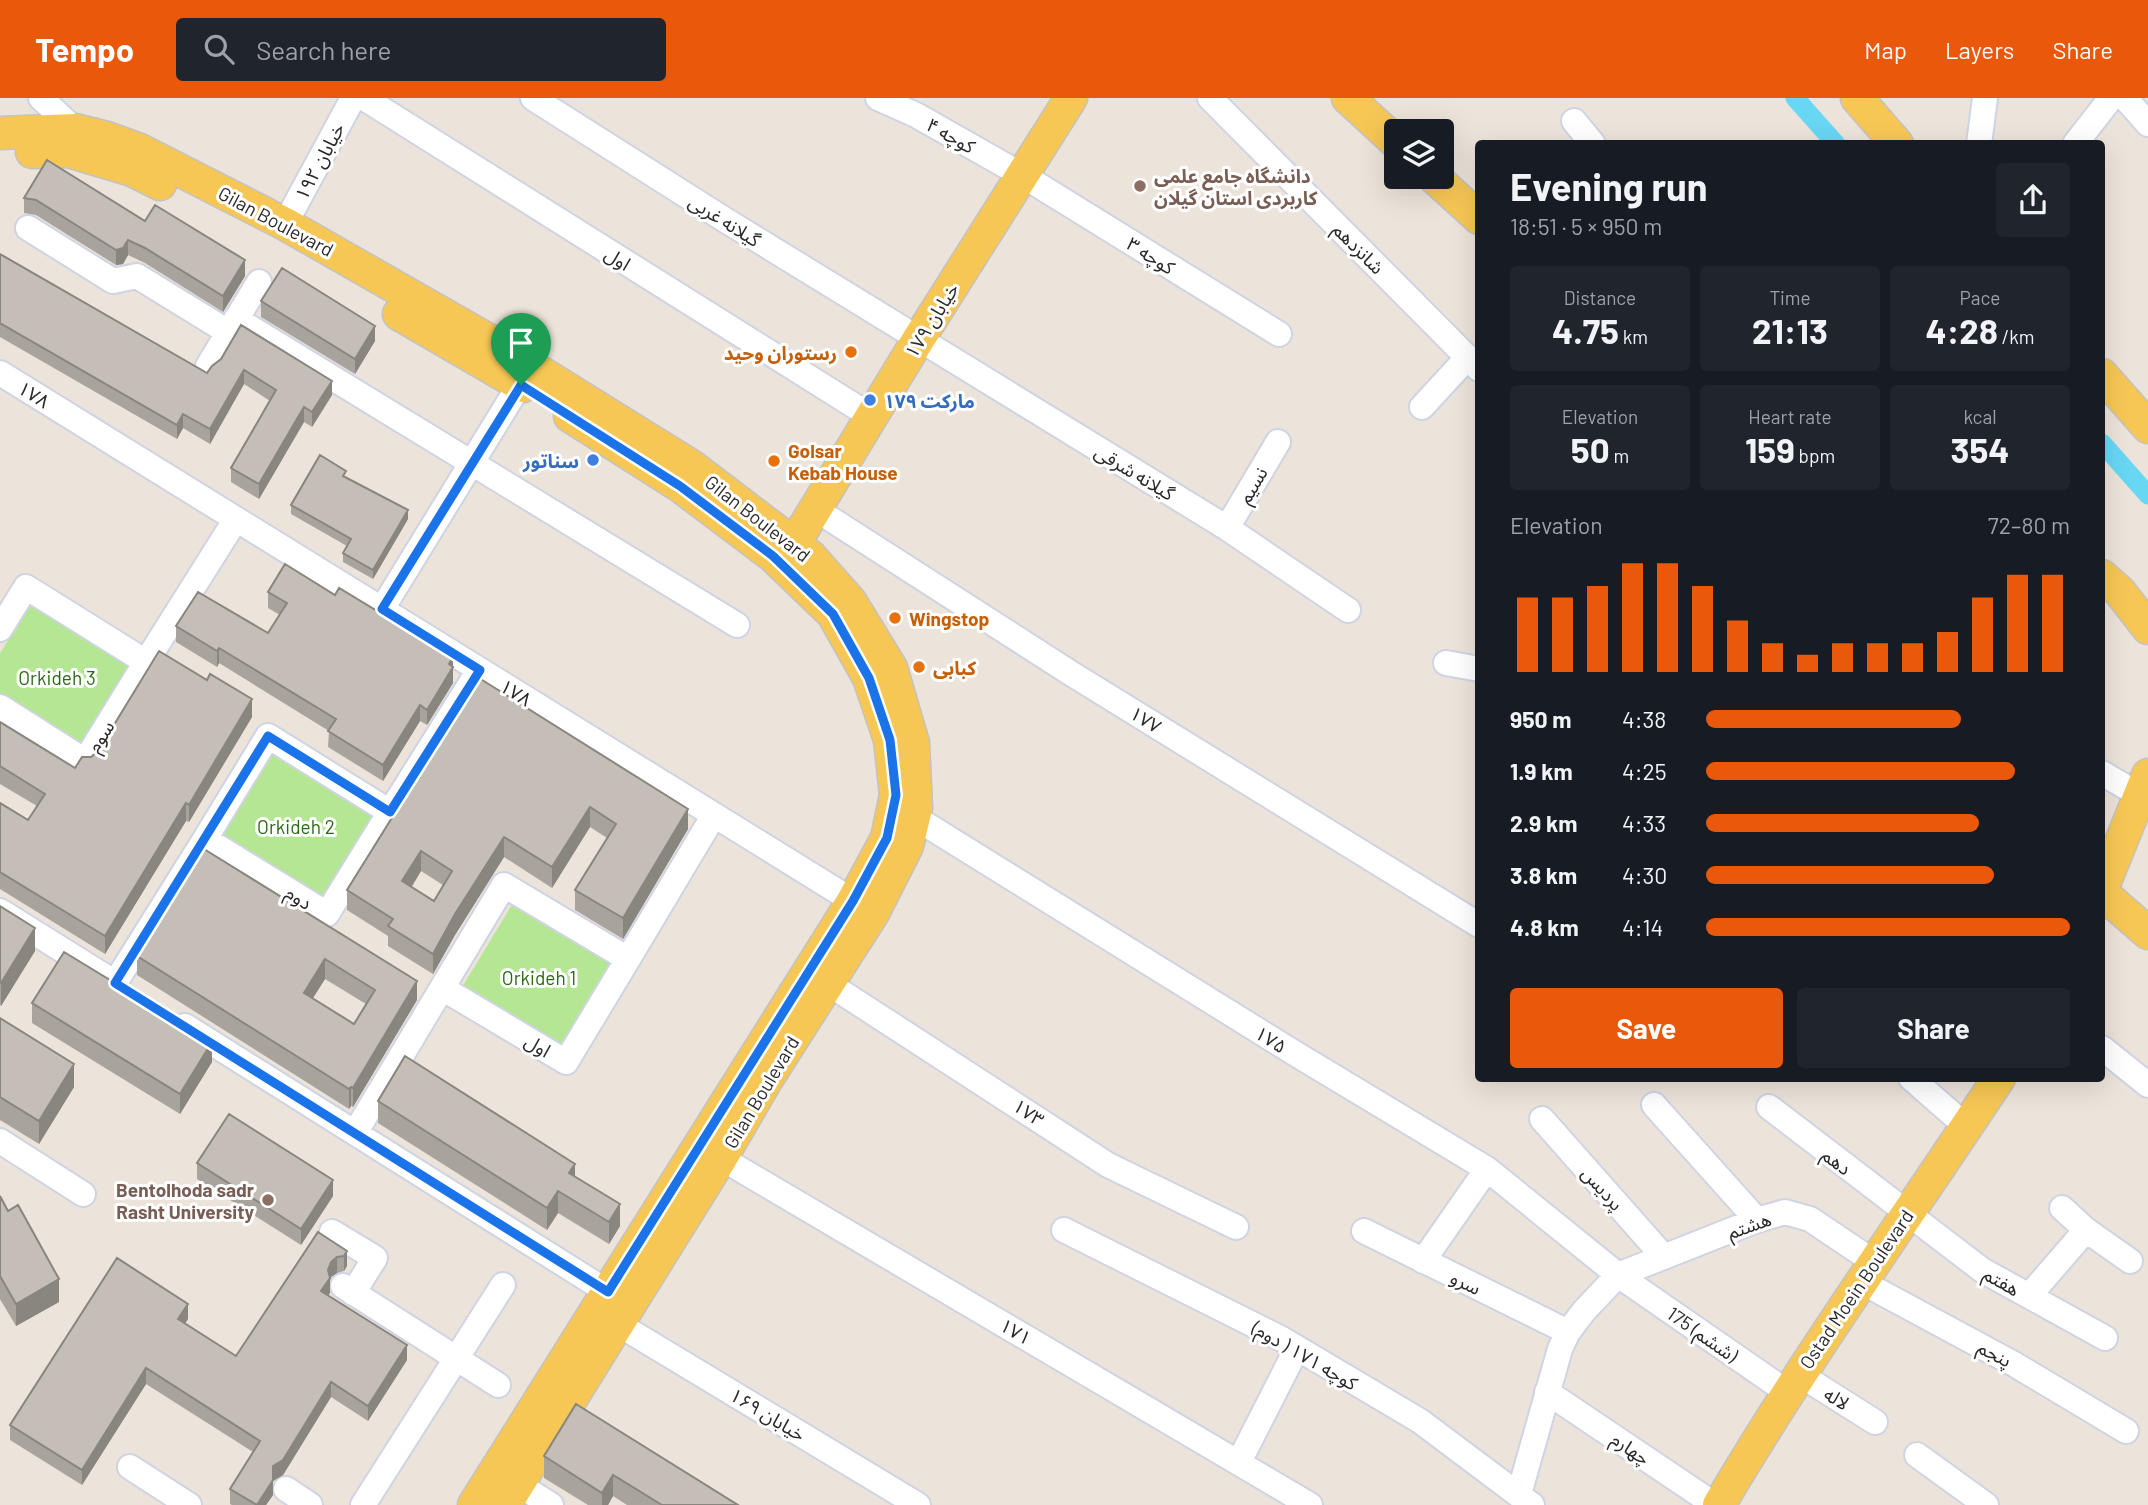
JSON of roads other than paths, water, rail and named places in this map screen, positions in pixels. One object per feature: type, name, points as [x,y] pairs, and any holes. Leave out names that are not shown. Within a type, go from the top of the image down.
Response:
[{"type":"main road","name":"خیابان ۱۷۹","points":[[794,544],[918,340],[1071,98]]},
{"type":"main road","points":[[1348,98],[1384,131]]},
{"type":"main road","points":[[1857,98],[1894,140]]},
{"type":"main road","name":"Gilan Boulevard","points":[[0,132],[75,130],[139,150],[285,224],[526,375],[773,556],[833,614],[869,678],[890,740],[896,795],[887,838],[853,901],[474,1505]]},
{"type":"main road","name":"Gilan Boulevard","points":[[0,154],[68,151],[132,170],[275,242],[690,465],[811,557],[850,601],[891,668],[913,743],[916,808],[907,846],[873,913],[767,1079],[722,1158],[512,1495]]},
{"type":"main road","points":[[1447,189],[1475,214]]},
{"type":"main road","points":[[2105,378],[2148,427]]},
{"type":"main road","points":[[2105,579],[2120,592],[2148,628]]},
{"type":"main road","points":[[2105,884],[2145,791]]},
{"type":"main road","points":[[2105,894],[2148,933]]},
{"type":"main road","name":"Ostad Moein Boulevard","points":[[1717,1505],[1793,1383],[1996,1082]]},
{"type":"street","points":[[41,98],[75,130]]},
{"type":"street","name":"خیابان ۱۹۲","points":[[285,224],[353,98]]},
{"type":"street","name":"اول","points":[[364,98],[872,417]]},
{"type":"street","name":"گیلانه غربی","points":[[533,98],[918,340]]},
{"type":"street","name":"کوچه ۴","points":[[878,98],[916,115],[1022,175]]},
{"type":"street","name":"شانزدهم","points":[[1210,98],[1473,363]]},
{"type":"street","points":[[1980,140],[1985,98]]},
{"type":"street","points":[[2078,140],[2111,98]]},
{"type":"street","points":[[1574,121],[1590,140]]},
{"type":"street","name":"کوچه ۳","points":[[1022,175],[1279,334]]},
{"type":"street","points":[[28,228],[113,281],[136,276],[232,326],[473,463],[737,625]]},
{"type":"street","points":[[208,366],[259,282]]},
{"type":"street","name":"گیلانه شرقی","points":[[918,340],[1227,528],[1348,610]]},
{"type":"street","points":[[1422,407],[1473,363]]},
{"type":"street","name":"۱۷۸","points":[[0,373],[853,901]]},
{"type":"street","points":[[382,609],[526,375]]},
{"type":"street","name":"نسیم","points":[[1227,528],[1278,442]]},
{"type":"street","name":"۱۷۷","points":[[815,509],[1072,674],[1475,923]]},
{"type":"street","name":"سوم","points":[[0,708],[85,761],[236,519]]},
{"type":"street","points":[[0,629],[26,587],[146,662]]},
{"type":"street","points":[[1446,663],[1475,669]]},
{"type":"street","name":"دوم","points":[[205,839],[327,914],[480,670]]},
{"type":"street","points":[[115,983],[268,736],[390,812]]},
{"type":"street","points":[[2105,774],[2145,791]]},
{"type":"street","name":"اول","points":[[442,988],[566,1062],[714,815]]},
{"type":"street","name":"۱۷۵","points":[[914,817],[1487,1169],[1618,1275]]},
{"type":"street","points":[[355,1133],[504,885],[628,959]]},
{"type":"street","points":[[0,911],[138,997]]},
{"type":"street","name":"۱۷۳","points":[[829,984],[1108,1165],[1236,1227]]},
{"type":"street","points":[[160,1011],[608,1292]]},
{"type":"street","points":[[2105,1050],[2148,1085]]},
{"type":"street","points":[[1916,1082],[1967,1127]]},
{"type":"street","points":[[1654,1105],[1757,1220]]},
{"type":"street","name":"دهم","points":[[1769,1107],[1906,1213]]},
{"type":"street","name":"پردیس","points":[[1542,1119],[1664,1257]]},
{"type":"street","points":[[0,1141],[83,1194]]},
{"type":"street","name":"۱۷۱","points":[[722,1158],[1310,1505]]},
{"type":"street","points":[[1423,1261],[1487,1169]]},
{"type":"street","points":[[2062,1208],[2086,1230],[2130,1261]]},
{"type":"street","name":"هشتم","points":[[1618,1275],[1757,1220],[1785,1212],[1810,1219],[1867,1272]]},
{"type":"street","name":"هفتم","points":[[1906,1213],[1982,1270],[2105,1338]]},
{"type":"street","name":"کوچه ۱۷۱ ( دوم)","points":[[1064,1230],[1297,1348],[1420,1421],[1525,1499]]},
{"type":"street","points":[[2029,1296],[2086,1230]]},
{"type":"street","name":"سرو","points":[[1364,1231],[1568,1332]]},
{"type":"street","points":[[332,1232],[375,1258],[348,1289],[498,1385]]},
{"type":"street","name":"پنجم","points":[[1867,1272],[2126,1431]]},
{"type":"street","points":[[1525,1499],[1547,1392],[1568,1332],[1618,1275]]},
{"type":"street","name":"175 (ششم)","points":[[1618,1275],[1793,1383]]},
{"type":"street","points":[[363,1505],[503,1285]]},
{"type":"street","name":"خیابان ۱۶۹","points":[[618,1324],[918,1505]]},
{"type":"street","points":[[1239,1462],[1297,1348]]},
{"type":"street","name":"لاله","points":[[1793,1383],[1875,1422]]},
{"type":"street","name":"چهارم","points":[[1547,1392],[1717,1505]]},
{"type":"street","points":[[1917,1455],[1986,1505]]},
{"type":"street","points":[[130,1467],[190,1505]]},
{"type":"street","points":[[286,1489],[310,1505]]},
{"type":"street","points":[[512,1495],[551,1505]]},
{"type":"waterway","points":[[1795,98],[1832,140]]},
{"type":"waterway","points":[[2105,446],[2148,495]]},
{"type":"place","name":"دانشگاه جامع علمی کاربردی استان گیلان","points":[[1140,186]]},
{"type":"place","name":"رستوران وحید","points":[[851,352]]},
{"type":"place","name":"۱۷۹ مارکت","points":[[870,400]]},
{"type":"place","name":"سناتور","points":[[593,460]]},
{"type":"place","name":"Golsar Kebab House","points":[[774,461]]},
{"type":"place","name":"Wingstop","points":[[895,618]]},
{"type":"place","name":"کبابی","points":[[919,667]]},
{"type":"place","name":"Bentolhoda sadr Rasht University","points":[[268,1200]]},
{"type":"park label","name":"Orkideh 3","points":[[57,677]]},
{"type":"park label","name":"Orkideh 2","points":[[296,826]]},
{"type":"park label","name":"Orkideh 1","points":[[539,977]]}]
